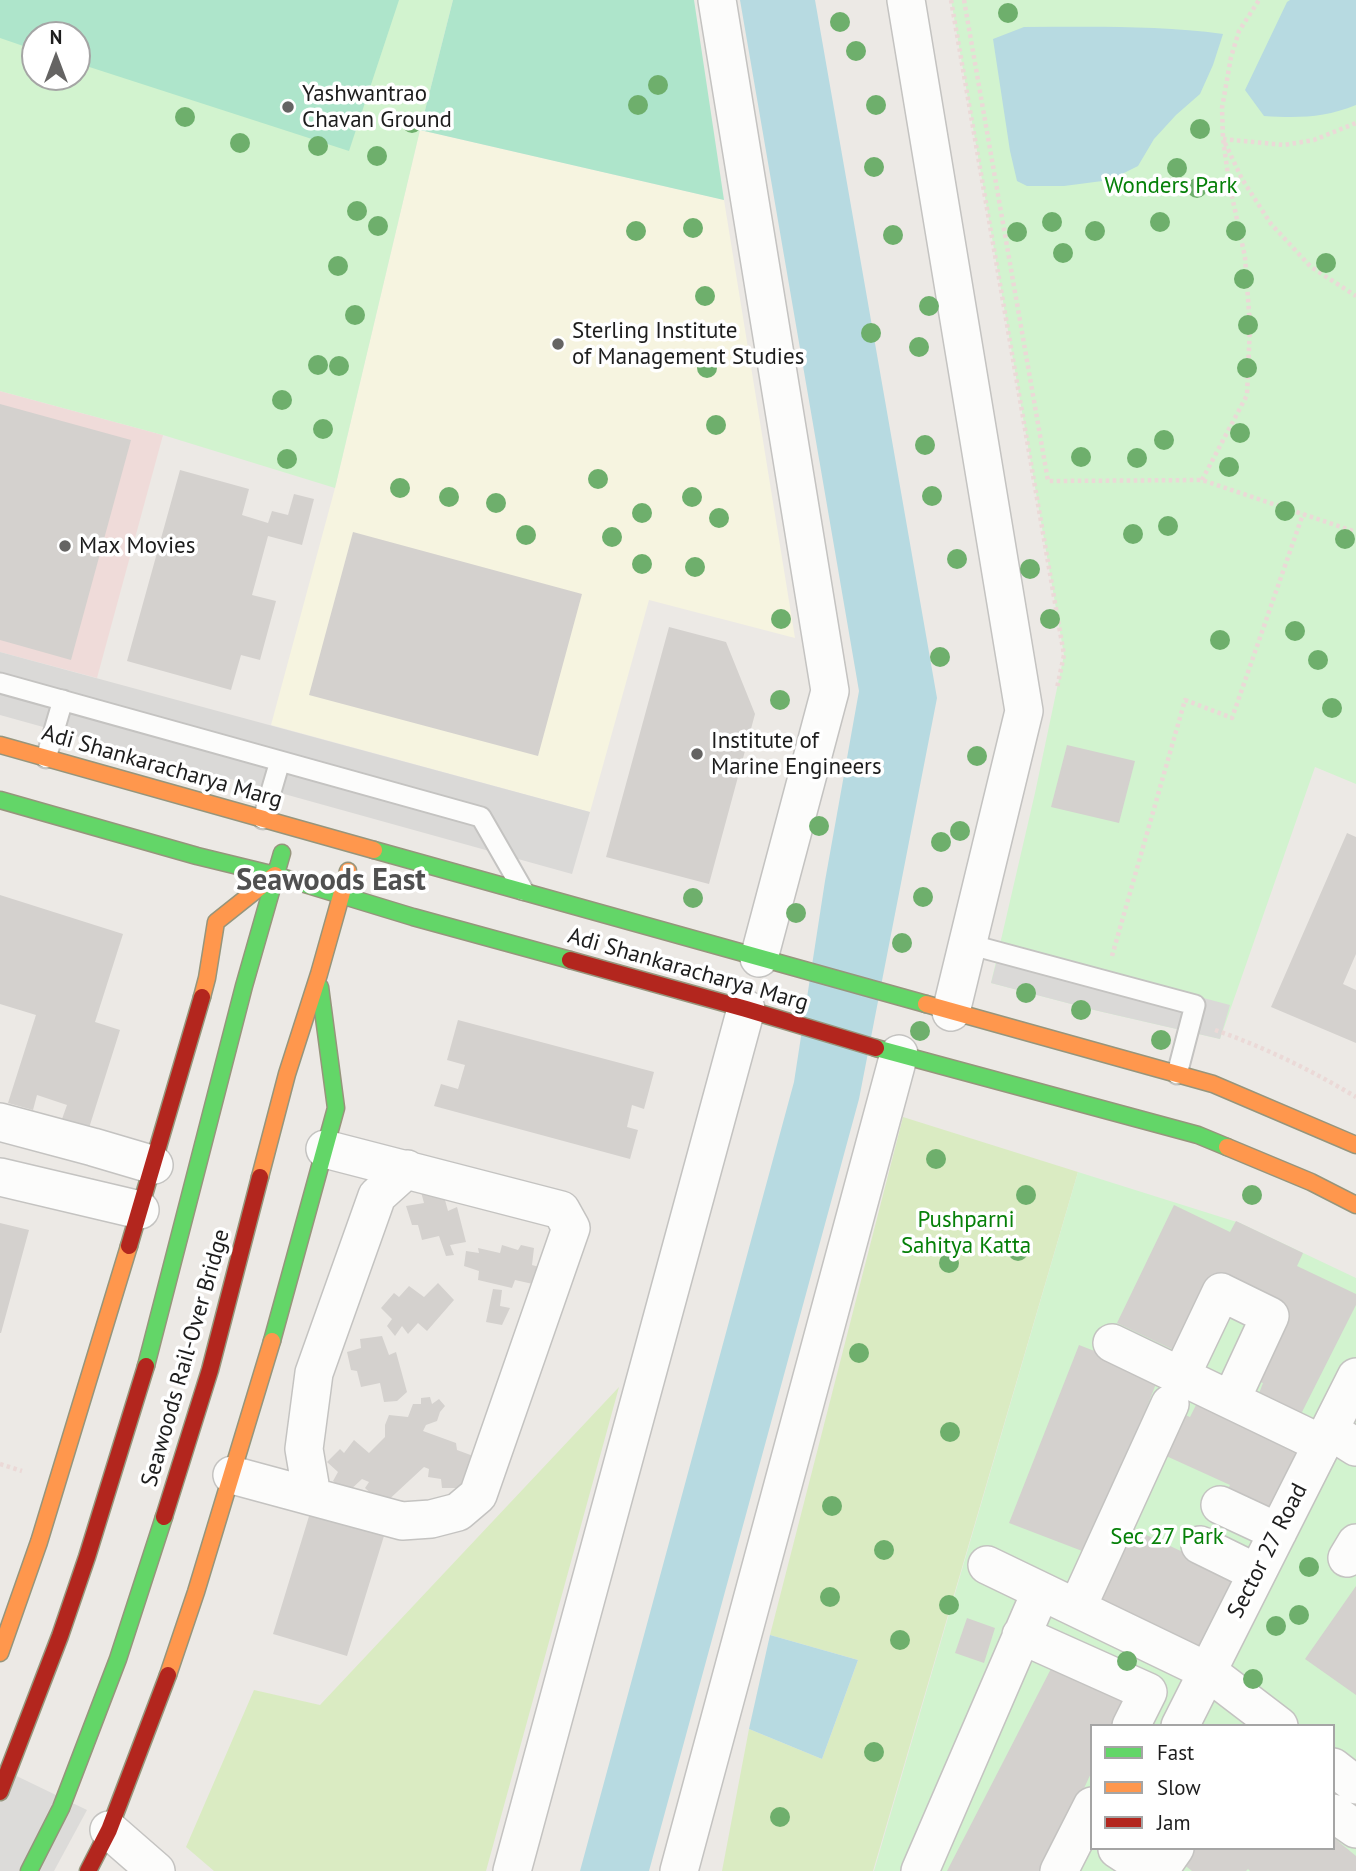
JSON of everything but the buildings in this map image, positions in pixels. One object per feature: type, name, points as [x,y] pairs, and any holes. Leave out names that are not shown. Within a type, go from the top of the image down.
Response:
[{"type":"main road","name":"Adi Shankaracharya Marg","points":[[0,745],[1213,1084],[1356,1145]]},
{"type":"main road","name":"Adi Shankaracharya Marg","points":[[0,800],[197,856],[275,875],[413,917],[889,1051],[1198,1135],[1311,1182],[1356,1205]]},
{"type":"main road","name":"Seawoods Rail-Over Bridge","points":[[2,1787],[87,1557],[151,1351],[244,986],[290,826]]},
{"type":"main road","name":"Seawoods Rail-Over Bridge","points":[[29,1871],[61,1808],[118,1659],[150,1563],[210,1370],[287,1074],[319,974],[354,845]]},
{"type":"main road","points":[[0,1653],[39,1542],[154,1165],[206,978],[216,922],[275,875]]},
{"type":"main road","points":[[88,1871],[109,1830],[167,1678],[200,1579],[259,1386],[336,1108],[319,974]]},
{"type":"street","points":[[716,0],[831,691],[771,962]]},
{"type":"street","points":[[905,0],[1024,711],[951,1012]]},
{"type":"street","points":[[512,1871],[759,1013]]},
{"type":"street","points":[[679,1871],[889,1051]]},
{"type":"street","points":[[0,1122],[154,1165]]},
{"type":"street","points":[[232,1475],[402,1521],[431,1520],[458,1512],[478,1495],[570,1228],[562,1210],[325,1149]]},
{"type":"street","points":[[312,1496],[304,1449],[314,1373],[377,1196],[407,1169]]},
{"type":"street","points":[[0,1177],[140,1210]]},
{"type":"street","points":[[1077,1608],[1221,1292],[1270,1316],[1231,1400]]},
{"type":"street","points":[[1112,1343],[1175,1390],[1231,1400],[1336,1440]]},
{"type":"street","name":"Sector 27 Road","points":[[1181,1724],[1278,1532],[1336,1440],[1356,1377]]},
{"type":"street","points":[[1220,1505],[1278,1532]]},
{"type":"street","points":[[1200,1545],[1257,1573]]},
{"type":"street","points":[[987,1566],[1207,1671],[1276,1724]]},
{"type":"street","points":[[920,1871],[1041,1591]]},
{"type":"street","points":[[1021,1634],[1148,1692],[1132,1724]]},
{"type":"street","points":[[1335,1769],[1356,1785]]},
{"type":"street","points":[[1059,1871],[1090,1810]]},
{"type":"street","points":[[1335,1814],[1356,1829]]},
{"type":"street","points":[[109,1830],[156,1871]]},
{"type":"street","points":[[1159,1871],[1174,1850]]},
{"type":"street","points":[[1113,1856],[1150,1871]]},
{"type":"lane","points":[[0,682],[481,817],[525,893]]},
{"type":"lane","points":[[47,758],[63,700]]},
{"type":"lane","points":[[263,819],[280,761]]},
{"type":"lane","points":[[968,944],[1195,1005],[1177,1074]]},
{"type":"path","points":[[964,0],[1048,481],[1202,480],[1356,532]]},
{"type":"path","points":[[1202,480],[1247,396],[1251,326],[1245,257],[1229,182],[1222,108],[1231,57],[1239,31],[1259,0]]},
{"type":"path","points":[[1223,139],[1284,145],[1314,140],[1356,123]]},
{"type":"path","points":[[1223,139],[1242,179],[1271,224],[1311,267],[1356,296]]},
{"type":"path","points":[[1111,960],[1185,700],[1232,718],[1303,514]]},
{"type":"shaded area","name":"Sterling Institute of Management Studies","points":[[420,130],[724,200],[795,638],[649,600],[590,812],[271,725],[335,488]]},
{"type":"shaded area","points":[[0,391],[163,435],[97,678],[0,652]]},
{"type":"shaded area","points":[[0,652],[590,812],[572,874],[0,715]]},
{"type":"shaded area","points":[[1001,945],[1230,1005],[1220,1039],[991,983]]},
{"type":"green space","points":[[0,0],[453,0],[335,488],[163,435],[0,391]]},
{"type":"green space","name":"Yashwantrao Chavan Ground","points":[[0,0],[399,0],[349,151],[91,68],[91,21],[21,21],[21,45],[0,38]]},
{"type":"green space","points":[[453,0],[694,0],[724,200],[420,130]]},
{"type":"green space","name":"Wonders Park","points":[[951,0],[1356,0],[1356,784],[1315,767],[1220,1039],[991,983],[1064,655]]},
{"type":"green space","name":"Pushparni Sahitya Katta","points":[[903,1117],[1078,1172],[873,1871],[722,1871],[749,1729],[822,1759],[858,1660],[770,1635]]},
{"type":"green space","name":"Sec 27 Park","points":[[1078,1172],[1240,1223],[1356,1278],[1356,1871],[874,1871]]},
{"type":"green space","points":[[619,1387],[486,1871],[214,1871],[186,1847],[254,1690],[320,1705]]},
{"type":"water","points":[[740,0],[815,0],[937,698],[859,1099],[649,1871],[580,1871],[794,1082],[825,881],[859,691]]},
{"type":"water","points":[[1290,0],[1356,0],[1356,105],[1311,116],[1264,116],[1245,90]]},
{"type":"water","points":[[1024,27],[1148,28],[1223,34],[1200,94],[1154,139],[1138,166],[1110,180],[1064,186],[1027,186],[1017,181],[1010,151],[993,39]]},
{"type":"water","points":[[770,1635],[858,1660],[822,1759],[749,1729]]},
{"type":"pier","points":[[0,1768],[87,1810],[54,1871],[0,1871]]},
{"type":"traffic: fast","points":[[0,800],[197,856],[275,875],[413,917],[570,960]]},
{"type":"traffic: fast","points":[[374,850],[926,1004]]},
{"type":"traffic: fast","points":[[146,1366],[244,986],[282,853]]},
{"type":"traffic: fast","points":[[272,1341],[336,1108],[320,987]]},
{"type":"traffic: fast","points":[[876,1048],[1198,1135],[1227,1147]]},
{"type":"traffic: fast","points":[[29,1871],[61,1808],[118,1659],[164,1517]]},
{"type":"traffic: slow","points":[[0,745],[374,850]]},
{"type":"traffic: slow","points":[[260,1177],[287,1074],[348,871]]},
{"type":"traffic: slow","points":[[202,997],[216,922],[275,875]]},
{"type":"traffic: slow","points":[[926,1004],[1213,1084],[1356,1145]]},
{"type":"traffic: slow","points":[[1227,1147],[1311,1182],[1356,1205]]},
{"type":"traffic: slow","points":[[0,1653],[39,1542],[129,1246]]},
{"type":"traffic: slow","points":[[168,1675],[272,1341]]},
{"type":"traffic: jam","points":[[570,960],[876,1048]]},
{"type":"traffic: jam","points":[[129,1246],[202,997]]},
{"type":"traffic: jam","points":[[164,1517],[210,1370],[260,1177]]},
{"type":"traffic: jam","points":[[0,1792],[60,1636],[146,1366]]},
{"type":"traffic: jam","points":[[88,1871],[109,1830],[168,1675]]},
{"type":"place","name":"Yashwantrao Chavan Ground","points":[[288,107]]},
{"type":"place","name":"Sterling Institute of Management Studies","points":[[558,344]]},
{"type":"place","name":"Max Movies","points":[[65,546]]},
{"type":"place","name":"Institute of Marine Engineers","points":[[697,754]]},
{"type":"district","name":"Seawoods East","points":[[331,881]]}]
